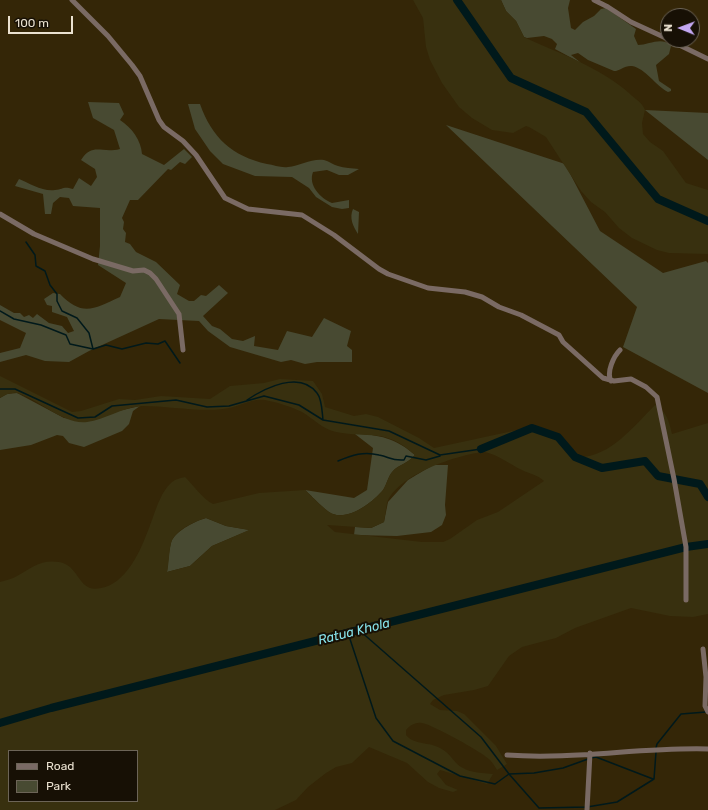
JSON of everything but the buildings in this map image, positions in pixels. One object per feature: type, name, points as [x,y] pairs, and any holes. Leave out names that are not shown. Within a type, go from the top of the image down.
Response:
[{"type":"street","points":[[72,0],[108,36],[132,65],[140,76],[162,123],[183,141],[196,155],[219,192],[225,198],[248,209],[302,215],[334,235],[388,274],[428,288],[465,292],[482,297],[499,307],[528,318],[559,335],[563,342],[603,378],[611,381],[626,379],[634,380],[646,387],[657,397],[686,547],[686,600]]},
{"type":"street","points":[[594,0],[608,6],[630,22],[660,36]]},
{"type":"street","points":[[685,48],[708,59]]},
{"type":"street","points":[[0,214],[34,234],[93,258],[132,272],[144,270],[150,274],[156,279],[179,314],[183,350]]},
{"type":"street","points":[[611,381],[609,377],[612,365],[616,354],[620,350]]},
{"type":"street","points":[[703,649],[706,677],[705,706],[708,712]]},
{"type":"street","points":[[507,755],[532,757],[656,749],[708,749]]},
{"type":"street","points":[[587,810],[590,753]]},
{"type":"green space","points":[[501,0],[570,0],[568,8],[571,28],[575,30],[601,9],[606,8],[636,29],[634,36],[638,45],[660,41],[660,48],[670,48],[669,54],[656,65],[659,81],[671,89],[671,91],[668,92],[637,67],[629,66],[614,71],[588,60],[578,53],[571,55],[581,63],[555,49],[557,44],[552,39],[544,36],[524,37],[516,21],[506,11]]},
{"type":"green space","points":[[88,102],[119,103],[124,114],[120,120],[138,139],[142,154],[164,165],[184,149],[192,157],[185,164],[180,162],[171,170],[168,169],[138,200],[130,200],[122,218],[124,222],[123,229],[126,233],[125,242],[130,244],[136,252],[156,262],[180,285],[177,294],[189,301],[194,301],[201,295],[206,296],[219,285],[228,293],[203,316],[212,326],[220,329],[232,339],[243,341],[255,336],[254,346],[278,350],[287,331],[312,337],[324,318],[351,331],[347,346],[352,350],[352,362],[317,362],[305,364],[291,360],[281,362],[230,347],[208,331],[199,321],[159,319],[89,351],[69,362],[45,361],[26,355],[0,362],[0,353],[20,348],[26,333],[0,320],[0,305],[14,313],[20,313],[24,317],[29,315],[33,318],[37,314],[49,323],[62,326],[68,333],[74,331],[67,317],[52,312],[52,306],[47,305],[44,299],[53,293],[60,294],[75,306],[88,309],[103,305],[120,297],[126,283],[98,265],[100,246],[100,208],[73,206],[69,198],[60,197],[53,203],[51,214],[45,214],[43,194],[15,186],[19,179],[46,190],[65,188],[73,189],[79,178],[91,186],[97,177],[95,169],[81,160],[89,151],[120,149],[114,130],[93,118]]},
{"type":"green space","points":[[188,104],[200,104],[205,116],[217,136],[225,144],[243,156],[255,161],[285,167],[315,160],[324,160],[340,167],[359,169],[348,175],[339,175],[327,170],[313,172],[312,182],[316,190],[323,198],[332,203],[349,200],[349,208],[342,209],[332,207],[316,197],[309,188],[292,177],[255,176],[223,164],[210,151],[195,129]]},
{"type":"green space","points":[[645,110],[708,113],[708,160]]},
{"type":"green space","points":[[446,125],[565,164],[600,231],[663,273],[706,261],[708,263],[708,393],[623,347],[637,307]]},
{"type":"green space","points":[[353,209],[359,212],[358,234],[352,222],[351,216]]},
{"type":"green space","points":[[17,393],[64,418],[94,420],[114,412],[140,406],[133,411],[129,424],[122,431],[84,447],[69,443],[63,436],[57,435],[31,445],[0,450],[0,398],[7,394]]},
{"type":"green space","points":[[355,434],[387,438],[401,445],[415,455],[393,471],[383,490],[361,509],[347,514],[333,514],[305,490],[354,498],[367,490],[373,448]]},
{"type":"green space","points":[[433,465],[448,465],[445,505],[446,515],[442,525],[431,532],[397,536],[354,535],[355,527],[371,528],[384,522],[388,502],[408,480]]},
{"type":"green space","points":[[206,518],[226,526],[250,530],[212,546],[190,566],[167,572],[169,551],[172,540],[187,526]]},
{"type":"sand","points":[[413,0],[501,0],[506,11],[516,21],[524,37],[605,75],[638,101],[645,110],[642,123],[643,134],[650,142],[663,151],[686,183],[708,190],[708,254],[669,253],[657,250],[632,238],[619,228],[605,212],[591,202],[581,191],[546,137],[526,126],[513,133],[492,130],[472,118],[459,107],[442,83],[430,60],[426,47],[423,18]]},
{"type":"sand","points":[[0,376],[72,412],[81,411],[119,399],[135,400],[161,396],[210,399],[230,386],[264,383],[280,379],[313,381],[322,394],[325,407],[354,416],[366,414],[378,417],[419,438],[434,448],[522,429],[537,428],[558,437],[575,457],[598,453],[620,440],[655,405],[667,417],[672,434],[708,423],[708,614],[693,617],[670,616],[631,608],[575,628],[556,638],[522,647],[509,656],[488,686],[444,695],[433,700],[430,704],[440,710],[457,711],[464,714],[496,746],[507,764],[497,770],[486,756],[446,733],[422,723],[415,723],[409,727],[406,730],[406,735],[418,742],[436,746],[444,750],[457,764],[466,770],[493,774],[487,784],[440,770],[437,774],[446,785],[458,790],[453,792],[439,788],[428,782],[407,763],[369,747],[352,763],[336,767],[326,773],[308,787],[296,800],[275,810],[0,810],[0,582],[15,577],[41,563],[53,561],[66,564],[83,583],[93,589],[112,584],[124,574],[135,559],[143,543],[162,494],[168,486],[180,478],[185,477],[202,496],[213,504],[259,493],[305,490],[330,513],[340,515],[361,509],[373,500],[383,490],[393,471],[415,455],[404,446],[385,437],[331,431],[298,410],[265,400],[254,400],[228,408],[213,410],[142,406],[121,411],[94,421],[78,422],[60,416],[34,400],[17,393],[10,393],[0,398]],"holes":[[[485,452],[490,453],[517,468],[539,477],[544,481],[498,512],[477,520],[450,539],[443,542],[422,542],[335,532],[327,525],[371,528],[384,522],[387,503],[393,493],[415,475],[460,457]],[[206,518],[226,526],[249,530],[212,546],[190,566],[167,572],[172,540],[182,529],[192,523]]]},
{"type":"waterway","points":[[457,0],[511,78],[586,112],[658,199],[708,221]]},
{"type":"waterway","points":[[26,242],[35,255],[36,266],[45,271],[50,285],[57,294],[57,301],[62,311],[77,318],[89,333],[93,349]]},
{"type":"waterway","points":[[0,311],[14,319],[41,325],[66,335],[70,344],[93,349],[106,345],[122,349],[146,343],[158,344],[165,341],[180,363]]},
{"type":"waterway","points":[[247,400],[273,386],[282,383],[301,383],[310,386],[319,396],[322,405],[323,420]]},
{"type":"waterway","points":[[0,389],[15,389],[78,418],[95,417],[112,406],[176,400],[207,407],[229,406],[264,396],[299,405],[323,420],[389,431],[440,455],[481,449]]},
{"type":"waterway","points":[[481,449],[532,428],[558,437],[575,457],[602,468],[645,461],[658,476],[700,484],[708,497]]},
{"type":"waterway","points":[[338,461],[353,455],[368,453],[400,460],[404,460],[406,456],[426,460],[440,456]]},
{"type":"waterway","name":"Ratua Khola","points":[[0,723],[51,708],[686,547],[708,544]]},
{"type":"waterway","points":[[359,630],[481,737],[509,774],[539,808],[587,807],[617,802],[654,779],[656,752]]},
{"type":"waterway","points":[[348,633],[376,718],[393,741],[460,776],[495,784],[509,774],[534,773],[563,768],[588,759]]},
{"type":"waterway","points":[[656,748],[657,744],[681,714],[706,712]]},
{"type":"waterway","points":[[591,758],[596,757],[653,779]]}]
